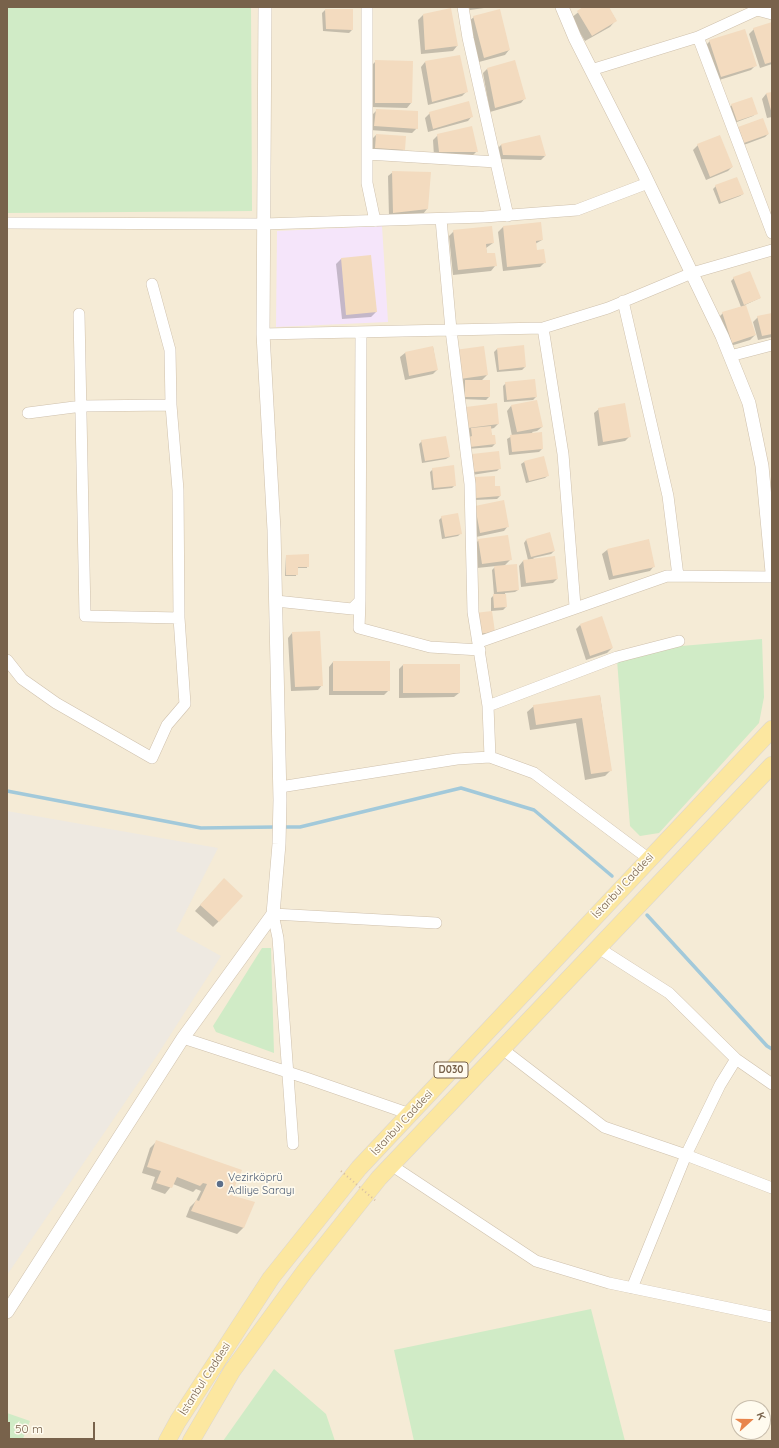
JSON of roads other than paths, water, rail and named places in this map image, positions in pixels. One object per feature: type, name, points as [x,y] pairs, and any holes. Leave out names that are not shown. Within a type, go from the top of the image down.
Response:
[{"type":"main road","name":"İstanbul Caddesi","points":[[167,1441],[271,1278],[359,1168],[772,728]]},
{"type":"main road","name":"İstanbul Caddesi","points":[[191,1441],[232,1371],[305,1271],[391,1165],[772,765]]},
{"type":"street","points":[[266,7],[263,334],[274,530],[280,787],[279,844],[273,914],[278,938],[293,1144]]},
{"type":"street","points":[[367,7],[367,183],[375,221]]},
{"type":"street","points":[[463,7],[508,216]]},
{"type":"street","points":[[562,7],[591,70],[692,273],[730,356],[749,404],[769,503],[772,572]]},
{"type":"street","points":[[591,70],[698,37],[756,8],[772,14]]},
{"type":"street","points":[[698,37],[772,232]]},
{"type":"street","points":[[367,154],[496,162]]},
{"type":"street","points":[[7,223],[264,224],[508,216],[577,210],[648,184]]},
{"type":"street","points":[[441,219],[451,330],[470,484],[472,612],[488,706],[490,757]]},
{"type":"street","points":[[263,334],[543,328],[623,301],[692,273],[772,250]]},
{"type":"street","points":[[7,660],[22,679],[56,703],[152,758],[167,724],[185,704],[179,618],[178,490],[171,405],[170,350],[152,284]]},
{"type":"street","points":[[623,301],[668,496],[678,576]]},
{"type":"street","points":[[79,314],[85,616],[179,618]]},
{"type":"street","points":[[543,328],[563,454],[575,606]]},
{"type":"street","points":[[361,332],[359,628],[430,647],[479,646],[575,606],[667,576],[772,577]]},
{"type":"street","points":[[730,356],[772,345]]},
{"type":"street","points":[[28,412],[82,406],[171,405]]},
{"type":"street","points":[[276,601],[352,610],[360,601]]},
{"type":"street","points":[[488,706],[616,657],[679,641]]},
{"type":"street","points":[[280,787],[457,759],[490,757],[534,773],[649,859]]},
{"type":"street","points":[[273,914],[436,923]]},
{"type":"street","points":[[7,1312],[183,1038],[273,914]]},
{"type":"street","points":[[597,947],[669,993],[736,1059],[772,1084]]},
{"type":"street","points":[[183,1038],[410,1114]]},
{"type":"street","points":[[501,1048],[604,1127],[686,1154],[772,1188]]},
{"type":"street","points":[[632,1288],[686,1154],[720,1085],[736,1059]]},
{"type":"street","points":[[391,1165],[536,1261],[609,1283],[772,1317]]},
{"type":"waterway","points":[[282,827],[300,827],[461,788],[534,810],[612,876]]},
{"type":"waterway","points":[[7,791],[201,828],[276,827]]},
{"type":"waterway","points":[[647,915],[767,1046],[772,1049]]},
{"type":"place","name":"Vezirköprü Adliye Sarayı","points":[[220,1184]]}]
